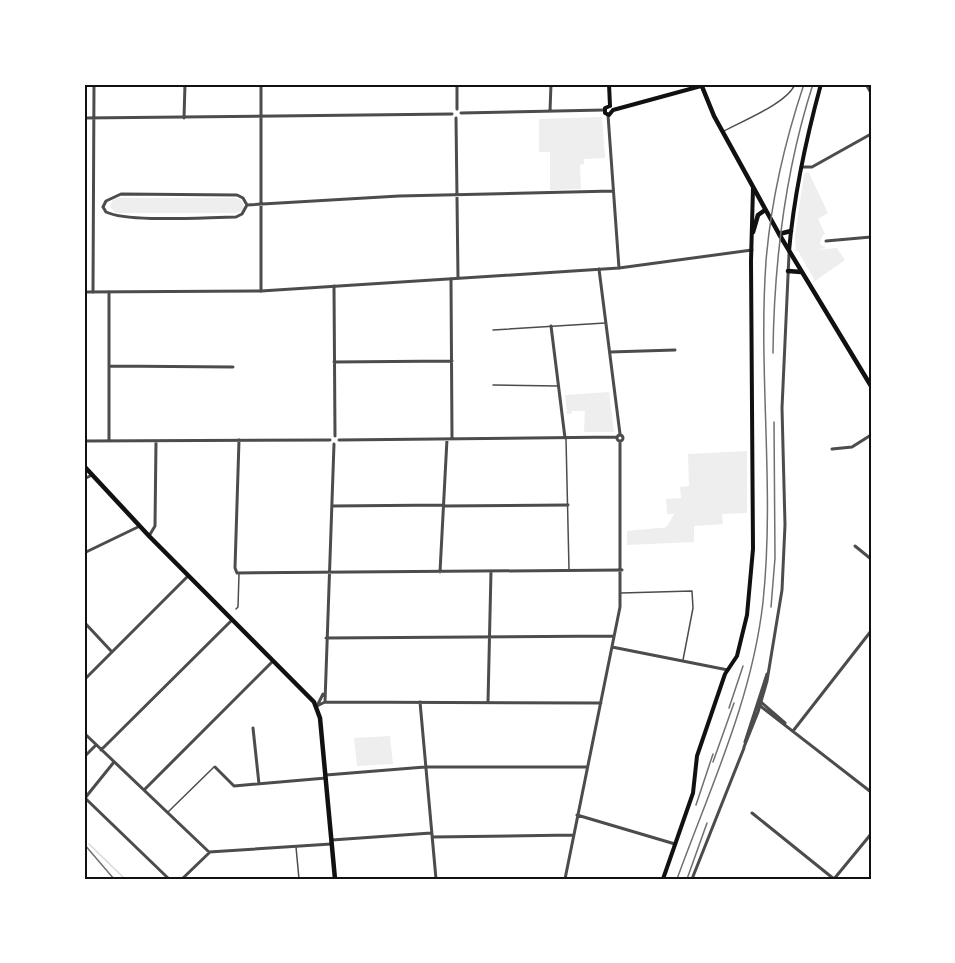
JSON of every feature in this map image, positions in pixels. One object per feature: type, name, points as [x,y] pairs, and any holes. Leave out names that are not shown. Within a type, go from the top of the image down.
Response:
[{"type":"main road","points":[[609,84],[611,108],[611,114],[608,115],[604,110],[606,107],[611,108],[701,85],[723,132],[765,210],[871,384]]},
{"type":"main road","points":[[789,252],[800,167],[821,84]]},
{"type":"main road","points":[[663,879],[693,793],[697,756],[728,670],[736,659],[747,615],[753,564],[753,188]]},
{"type":"main road","points":[[753,232],[758,215],[765,210]]},
{"type":"main road","points":[[781,233],[791,231]]},
{"type":"main road","points":[[788,272],[801,272]]},
{"type":"main road","points":[[84,466],[231,620],[311,698],[316,706],[320,718],[335,879]]},
{"type":"street","points":[[93,292],[94,84]]},
{"type":"street","points":[[184,118],[185,84]]},
{"type":"street","points":[[261,84],[261,291]]},
{"type":"street","points":[[457,84],[457,109],[461,113],[604,110]]},
{"type":"street","points":[[550,111],[551,84]]},
{"type":"street","points":[[866,84],[871,93]]},
{"type":"street","points":[[452,114],[453,110],[457,109]]},
{"type":"street","points":[[456,118],[461,113]]},
{"type":"street","points":[[84,118],[452,114],[456,118],[458,278]]},
{"type":"street","points":[[608,115],[619,268]]},
{"type":"street","points":[[800,167],[812,167],[871,134]]},
{"type":"street","points":[[247,205],[387,196],[613,191]]},
{"type":"street","points":[[103,207],[106,201],[120,194],[237,195],[243,198],[247,205]]},
{"type":"street","points":[[103,207],[106,212],[121,217],[178,218],[236,217],[243,214],[247,205]]},
{"type":"street","points":[[93,207],[103,207]]},
{"type":"street","points":[[826,241],[871,237]]},
{"type":"street","points":[[84,292],[261,291],[619,268],[752,250]]},
{"type":"street","points":[[692,879],[760,704],[782,590],[785,525],[782,408],[789,252]]},
{"type":"street","points":[[599,269],[618,436]]},
{"type":"street","points":[[451,279],[452,438]]},
{"type":"street","points":[[334,286],[335,436],[339,440]]},
{"type":"street","points":[[109,441],[110,292]]},
{"type":"street","points":[[551,326],[566,438]]},
{"type":"street","points":[[610,352],[675,350]]},
{"type":"street","points":[[334,363],[452,361]]},
{"type":"street","points":[[108,366],[233,367]]},
{"type":"street","points":[[832,449],[852,447],[871,435]]},
{"type":"street","points":[[84,441],[330,440],[335,436]]},
{"type":"street","points":[[334,444],[339,440],[618,436],[623,438],[620,441],[621,593],[565,879]]},
{"type":"street","points":[[440,572],[447,438]]},
{"type":"street","points":[[239,440],[235,568],[238,573],[622,570]]},
{"type":"street","points":[[325,702],[323,694],[334,444],[330,440]]},
{"type":"street","points":[[149,536],[155,524],[156,441]]},
{"type":"street","points":[[84,479],[92,475]]},
{"type":"street","points":[[332,506],[568,505]]},
{"type":"street","points":[[84,553],[140,526]]},
{"type":"street","points":[[855,546],[871,559]]},
{"type":"street","points":[[488,702],[491,571]]},
{"type":"street","points":[[84,680],[188,576]]},
{"type":"street","points":[[101,750],[231,620]]},
{"type":"street","points":[[84,622],[112,652]]},
{"type":"street","points":[[793,731],[871,631]]},
{"type":"street","points":[[326,638],[614,636]]},
{"type":"street","points":[[612,647],[728,670]]},
{"type":"street","points":[[144,790],[273,661]]},
{"type":"street","points":[[316,706],[323,694]]},
{"type":"street","points":[[316,706],[325,702],[601,703]]},
{"type":"street","points":[[420,702],[436,879]]},
{"type":"street","points":[[760,704],[871,792]]},
{"type":"street","points":[[253,728],[259,784]]},
{"type":"street","points":[[84,733],[209,852]]},
{"type":"street","points":[[84,757],[96,745]]},
{"type":"street","points":[[114,762],[85,798],[169,879]]},
{"type":"street","points":[[215,767],[234,786],[425,767],[587,768]]},
{"type":"street","points":[[752,813],[834,879],[871,834]]},
{"type":"street","points":[[577,815],[675,844]]},
{"type":"street","points":[[182,879],[209,852],[432,835],[573,835]]},
{"type":"lane","points":[[723,132],[783,99],[793,90],[795,84]]},
{"type":"lane","points":[[493,330],[606,322]]},
{"type":"lane","points":[[493,385],[558,386]]},
{"type":"lane","points":[[566,438],[569,570]]},
{"type":"lane","points":[[236,609],[238,607],[238,573]]},
{"type":"lane","points":[[621,593],[692,591],[693,608],[682,661]]},
{"type":"lane","points":[[167,813],[215,767]]},
{"type":"lane","points":[[296,847],[299,879]]},
{"type":"shaded area","points":[[602,117],[605,158],[584,159],[584,164],[580,165],[581,189],[550,190],[550,152],[539,152],[539,119]]},
{"type":"shaded area","points":[[806,172],[809,173],[828,213],[818,219],[825,234],[820,244],[826,248],[815,250],[837,248],[845,260],[815,281],[796,251],[795,236]]},
{"type":"shaded area","points":[[117,198],[235,198],[240,199],[244,206],[243,210],[236,213],[116,213],[110,207],[112,201]]},
{"type":"shaded area","points":[[609,392],[614,432],[584,432],[585,411],[572,411],[571,414],[567,414],[565,395]]},
{"type":"shaded area","points":[[747,451],[747,513],[722,514],[723,524],[694,526],[694,542],[627,545],[627,531],[664,528],[669,524],[674,514],[667,514],[666,499],[681,498],[680,487],[689,486],[688,454]]},
{"type":"shaded area","points":[[390,736],[393,764],[357,766],[354,738]]},
{"type":"waterway","points":[[89,844],[125,879]]},
{"type":"tram line","points":[[84,844],[114,879]]},
{"type":"railway","points":[[677,879],[740,709],[758,638],[763,602],[767,517],[764,346],[766,261],[771,216],[780,171],[804,84]]},
{"type":"railway","points":[[773,353],[776,284],[788,183],[813,84]]},
{"type":"railway","points":[[771,607],[775,558],[774,422]]},
{"type":"railway","points":[[729,708],[743,666]]},
{"type":"railway","points":[[713,762],[734,703]]},
{"type":"railway","points":[[696,805],[713,754]]},
{"type":"railway","points":[[687,879],[707,823]]}]
